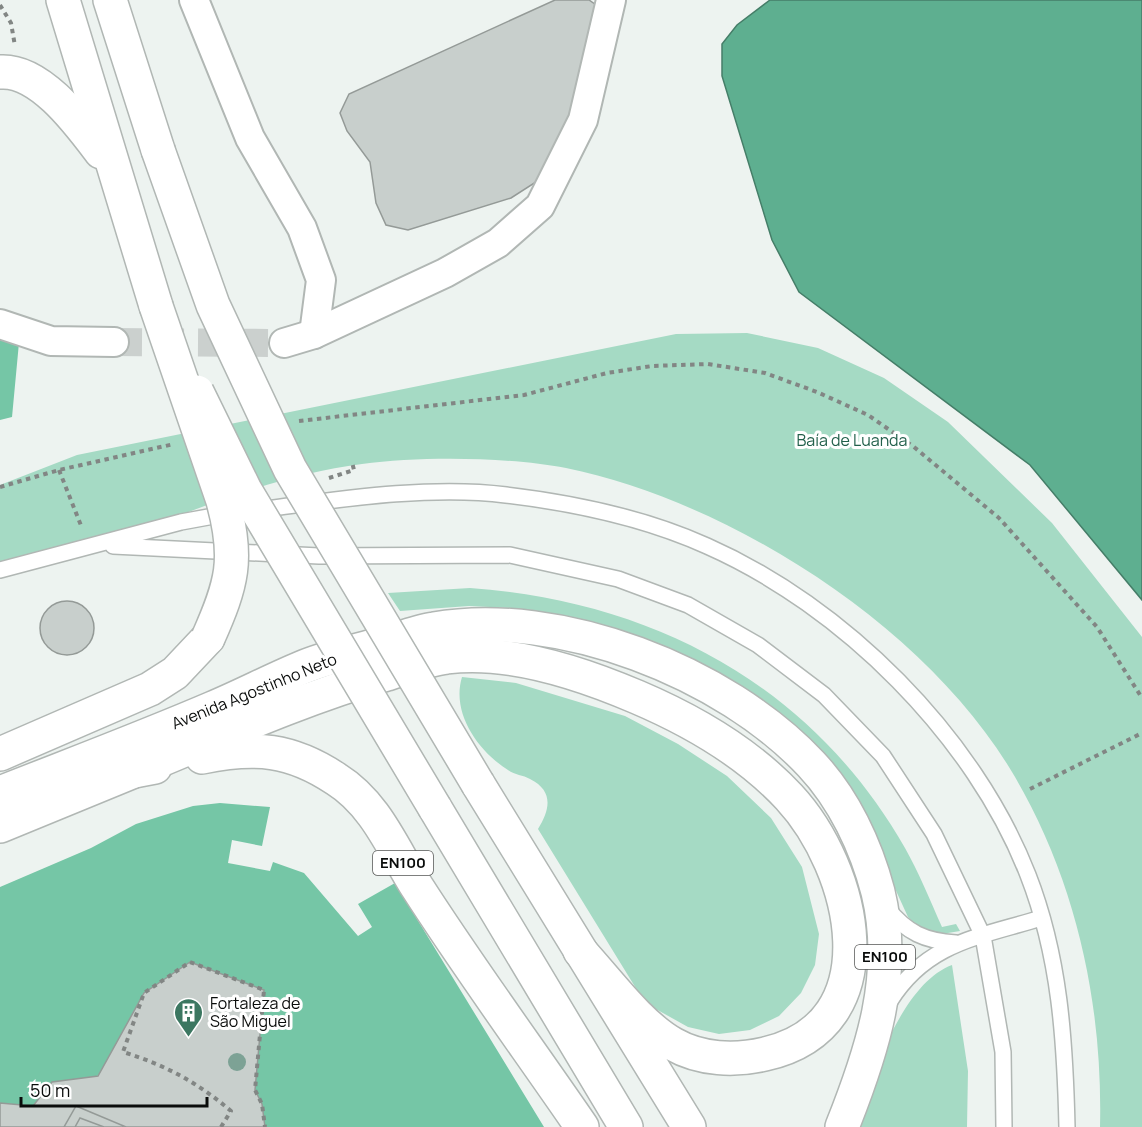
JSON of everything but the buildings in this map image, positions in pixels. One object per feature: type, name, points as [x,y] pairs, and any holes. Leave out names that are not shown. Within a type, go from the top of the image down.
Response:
[{"type":"main road","points":[[0,754],[150,689],[176,673],[208,638],[225,601],[234,553],[223,501],[156,306],[63,0]]},
{"type":"main road","points":[[110,0],[158,150],[213,305],[290,469],[478,784],[688,1127]]},
{"type":"main road","points":[[7,61],[12,71],[42,88],[69,111],[114,168]]},
{"type":"main road","points":[[156,306],[245,490],[626,1127]]},
{"type":"main road","name":"Avenida Agostinho Neto","points":[[0,793],[210,709],[309,665],[432,629],[466,625],[515,626],[567,634],[624,647],[672,667],[749,712],[811,764],[835,795],[861,840],[878,894],[885,957],[883,1001],[863,1076],[842,1127]]},
{"type":"main road","points":[[134,771],[331,690],[446,657],[522,661],[611,686],[663,708],[751,762],[790,798],[817,834],[836,870],[847,906],[851,956],[845,983],[834,1008],[817,1029],[800,1042],[751,1058],[721,1058],[695,1054],[674,1045],[656,1032],[580,951]]},
{"type":"main road","name":"EN100","points":[[0,826],[134,771],[224,752],[272,751],[314,766],[362,799],[418,887],[582,1127]]},
{"type":"street","points":[[194,0],[250,138],[302,228],[321,280],[314,334]]},
{"type":"street","points":[[284,344],[314,334],[471,258],[498,243],[540,206],[584,120],[611,0]]},
{"type":"street","points":[[0,324],[51,341],[114,342]]},
{"type":"lane","points":[[0,570],[218,514],[433,491],[506,495],[624,516],[707,546],[788,589],[867,649],[945,733],[992,801],[1028,875],[1041,918],[1062,1010],[1067,1127]]},
{"type":"lane","points":[[98,546],[331,556],[510,555],[618,579],[688,604],[758,645],[824,695],[883,756],[934,834],[983,936],[1003,1052],[1004,1127]]},
{"type":"lane","points":[[878,894],[894,917],[920,938],[956,943]]},
{"type":"lane","points":[[878,1018],[899,986],[916,968],[956,943],[1041,918]]},
{"type":"path","points":[[0,5],[11,23],[7,61]]},
{"type":"path","points":[[303,420],[524,395],[607,373],[652,366],[708,364],[765,374],[817,392],[868,415],[914,447],[999,518],[1097,627],[1142,698]]},
{"type":"path","points":[[0,487],[59,470],[164,446]]},
{"type":"path","points":[[326,479],[354,470],[352,462]]},
{"type":"path","points":[[59,470],[82,528],[72,530]]},
{"type":"path","points":[[1030,789],[1142,733]]},
{"type":"path","points":[[221,1127],[231,1111],[208,1091],[173,1070],[123,1052],[144,993],[190,962],[264,990],[255,1090],[262,1104],[265,1127]]},
{"type":"green space","name":"Baía de Luanda","points":[[747,333],[818,348],[884,378],[948,422],[1052,523],[1142,637],[1142,1127],[1100,1127],[1097,1035],[1081,944],[1069,899],[1034,813],[1012,772],[975,718],[929,668],[876,621],[818,578],[757,541],[693,509],[629,485],[543,464],[465,459],[385,461],[328,469],[263,486],[90,548],[0,570],[0,485],[77,455],[676,334]]},
{"type":"green space","points":[[470,588],[537,596],[602,611],[664,633],[721,662],[775,698],[824,740],[867,791],[905,848],[942,927],[956,924],[960,931],[936,935],[917,926],[908,917],[876,847],[843,788],[595,624],[511,608],[469,606],[400,611],[388,593]]},
{"type":"green space","points":[[462,677],[516,683],[625,716],[678,744],[727,776],[771,818],[802,867],[819,934],[815,965],[801,993],[779,1016],[750,1030],[719,1034],[688,1027],[645,1003],[538,829],[545,815],[548,801],[543,789],[530,779],[511,772],[497,762],[477,742],[470,730],[460,704]]},
{"type":"green space","points":[[952,965],[968,1071],[967,1127],[851,1127],[890,1035],[903,1012],[934,975]]},
{"type":"shaded area","points":[[770,0],[1142,0],[1142,600],[1030,465],[799,292],[772,240],[722,76],[722,44],[737,25]]},
{"type":"shaded area","points":[[0,324],[20,332],[12,417],[0,420]]},
{"type":"shaded area","points":[[220,803],[270,807],[262,846],[232,840],[228,863],[270,871],[273,862],[304,873],[358,936],[372,927],[358,904],[395,883],[544,1127],[265,1127],[262,1104],[190,962],[144,993],[123,1052],[91,1082],[52,1082],[33,1106],[0,1103],[0,887],[91,848],[136,824],[193,806]]},
{"type":"tunnel","points":[[114,342],[284,343]]},
{"type":"place","name":"Fortaleza de São Miguel","points":[[189,1038]]}]
